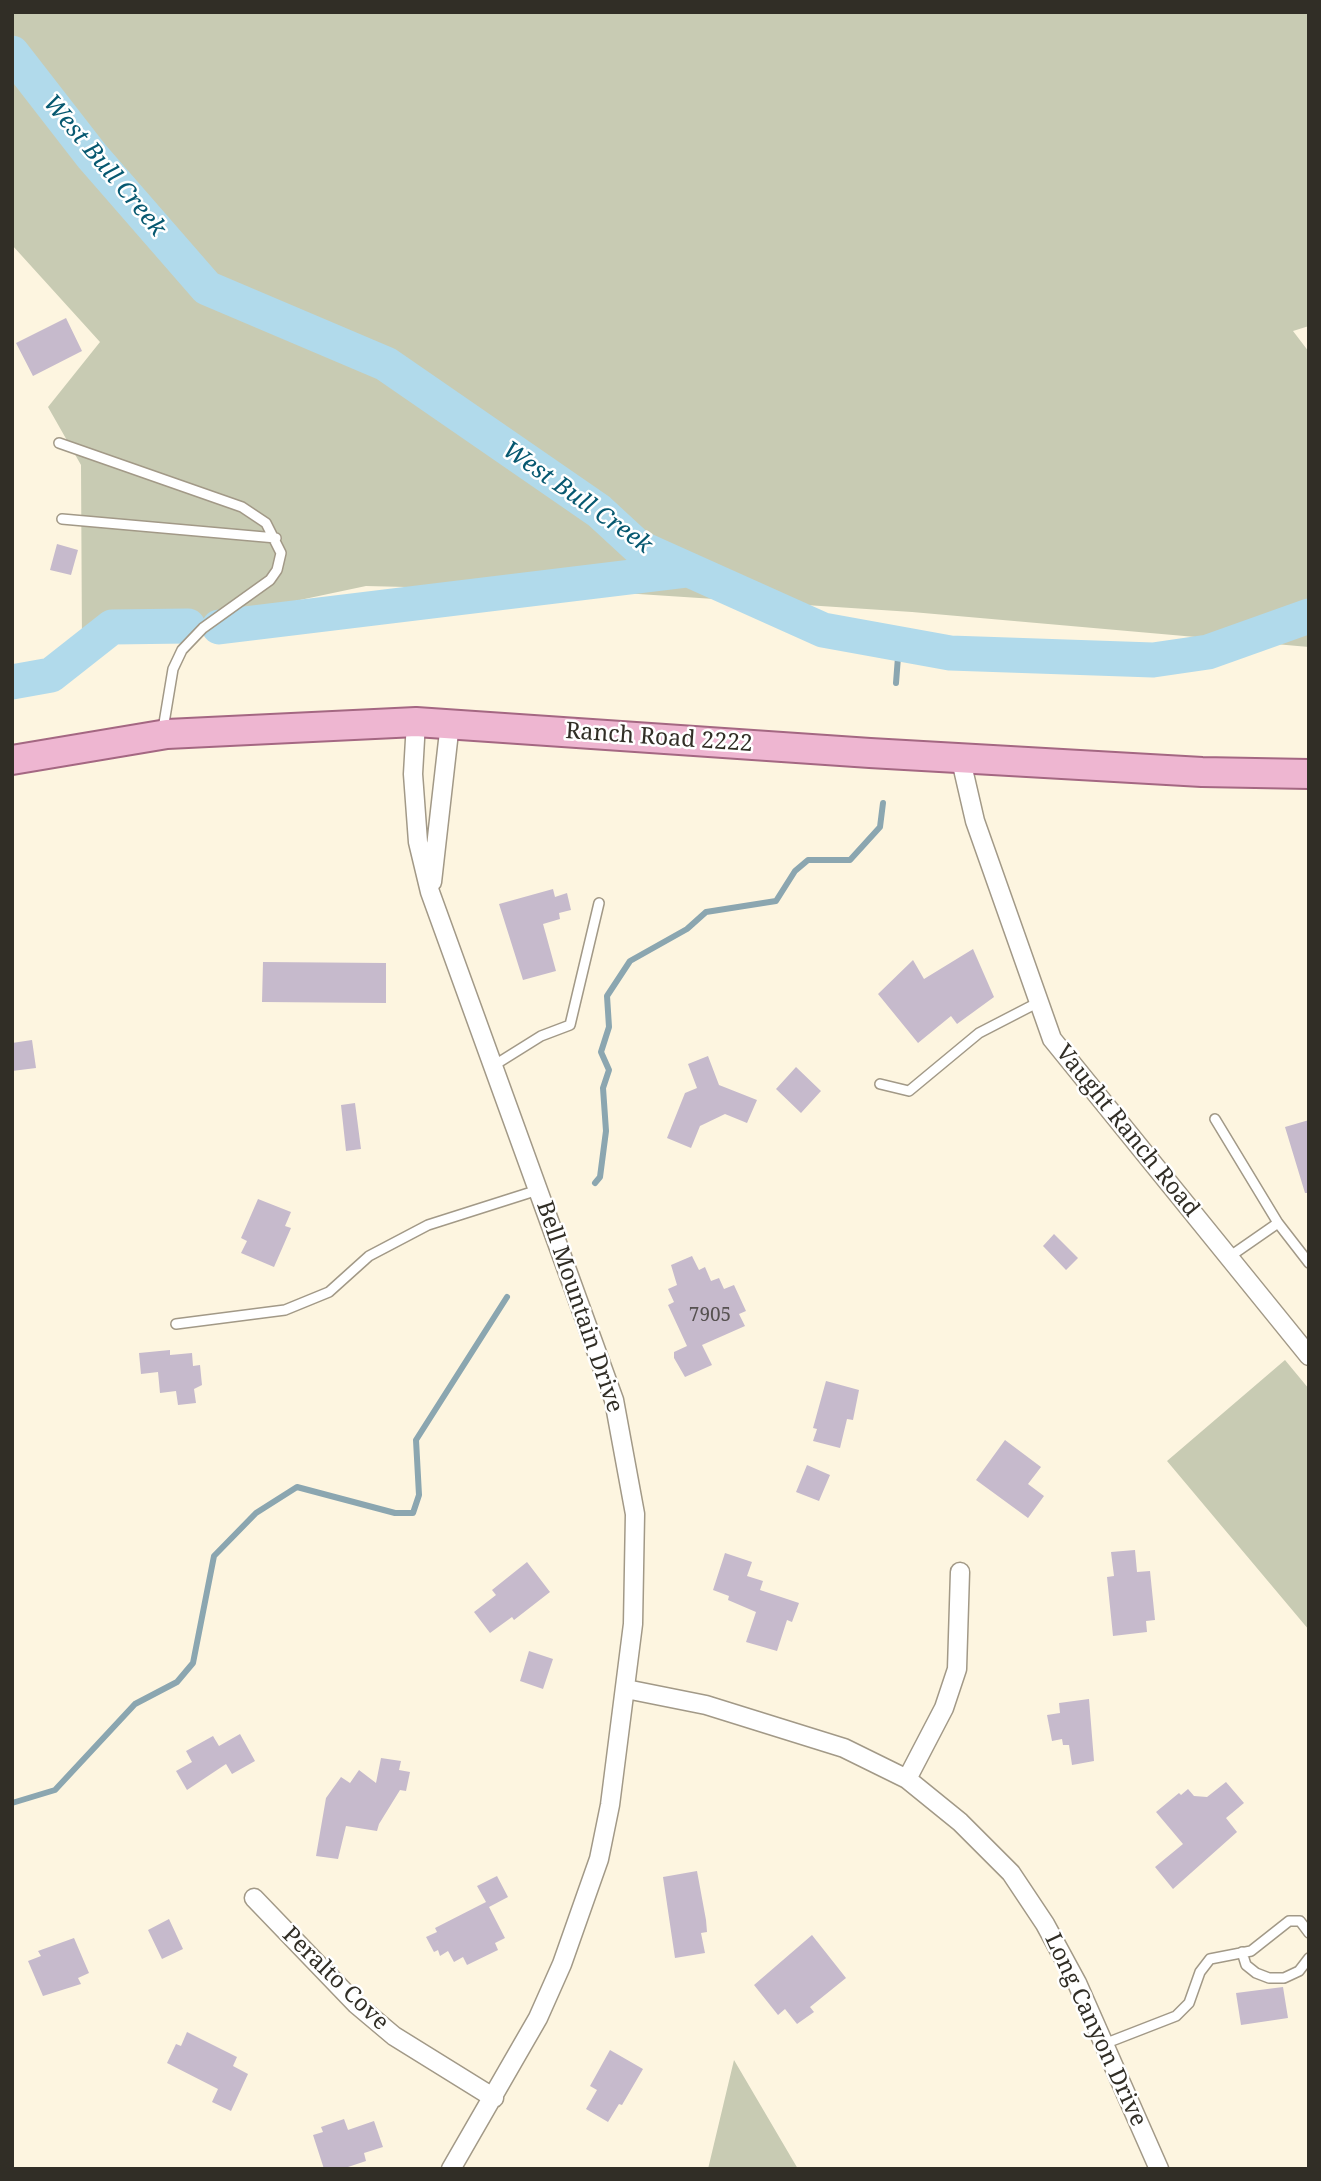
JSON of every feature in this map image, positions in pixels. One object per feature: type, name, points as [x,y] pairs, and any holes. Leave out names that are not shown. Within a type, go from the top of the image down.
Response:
[{"type":"main road","name":"Ranch Road 2222","points":[[12,760],[162,734],[416,722],[870,753],[960,756],[1202,772],[1309,774]]},
{"type":"street","name":"Bell Mountain Drive","points":[[416,722],[413,774],[418,842],[430,892],[614,1400],[635,1514],[636,1568],[626,1689],[610,1805],[599,1859],[583,1908],[538,2018],[451,2169]]},
{"type":"street","points":[[430,892],[450,723]]},
{"type":"street","name":"Vaught Ranch Road","points":[[960,756],[975,821],[1052,1039],[1309,1356]]},
{"type":"street","points":[[907,1779],[944,1708],[957,1669],[960,1572]]},
{"type":"street","name":"Long Canyon Drive","points":[[626,1689],[706,1706],[844,1748],[907,1779],[960,1822],[1011,1873],[1065,1959],[1159,2169]]},
{"type":"street","name":"Peralto Cove","points":[[254,1898],[356,2004],[394,2036],[494,2098]]},
{"type":"lane","points":[[59,443],[242,507],[265,523],[276,538],[281,553],[277,570],[270,580],[203,628],[182,650],[173,669],[162,734]]},
{"type":"lane","points":[[62,519],[276,538]]},
{"type":"lane","points":[[493,1066],[541,1036],[570,1025],[599,903]]},
{"type":"lane","points":[[880,1084],[909,1091],[979,1033],[1039,1002]]},
{"type":"lane","points":[[1215,1119],[1278,1223],[1309,1263]]},
{"type":"lane","points":[[176,1324],[285,1310],[329,1292],[369,1256],[428,1225],[538,1190]]},
{"type":"lane","points":[[1229,1257],[1278,1223]]},
{"type":"lane","points":[[1104,2044],[1176,2016],[1189,2003],[1200,1972],[1210,1959],[1251,1951],[1289,1921],[1300,1921],[1309,1933]]},
{"type":"lane","points":[[1242,1952],[1246,1965],[1255,1973],[1269,1979],[1284,1978],[1299,1971],[1309,1958]]},
{"type":"green space","points":[[12,12],[1309,12],[1309,326],[1293,331],[1309,352],[1309,647],[912,612],[608,592],[366,586],[82,646],[81,465],[48,407],[100,342],[12,245]]},
{"type":"green space","points":[[1285,1360],[1309,1389],[1309,1630],[1167,1461]]},
{"type":"green space","points":[[734,2060],[798,2169],[708,2169]]},
{"type":"building","points":[[66,318],[82,351],[33,376],[16,343]]},
{"type":"building","points":[[57,544],[78,550],[71,575],[50,570]]},
{"type":"building","points":[[553,889],[555,897],[567,893],[571,910],[559,913],[560,919],[543,924],[556,971],[523,980],[499,904]]},
{"type":"building","points":[[973,949],[994,997],[957,1024],[951,1016],[918,1043],[878,994],[913,960],[924,979]]},
{"type":"building","points":[[263,962],[386,963],[386,1003],[262,1002]]},
{"type":"building","points":[[32,1040],[36,1068],[12,1071],[12,1043]]},
{"type":"building","points":[[708,1056],[719,1085],[757,1100],[747,1123],[725,1114],[700,1126],[691,1148],[667,1138],[685,1093],[697,1088],[688,1064]]},
{"type":"building","points":[[796,1067],[821,1091],[801,1113],[776,1089]]},
{"type":"building","points":[[355,1103],[361,1149],[346,1151],[341,1105]]},
{"type":"building","points":[[1309,1120],[1309,1193],[1305,1193],[1285,1127]]},
{"type":"building","points":[[258,1199],[291,1212],[285,1226],[291,1228],[274,1267],[241,1253],[247,1241],[241,1238]]},
{"type":"building","points":[[1054,1234],[1078,1258],[1066,1270],[1043,1246]]},
{"type":"building","points":[[692,1256],[699,1270],[705,1267],[711,1281],[719,1278],[724,1289],[734,1285],[746,1311],[739,1314],[745,1326],[702,1345],[712,1365],[685,1377],[674,1358],[674,1352],[687,1346],[668,1305],[674,1302],[668,1289],[677,1285],[671,1265]]},
{"type":"building","points":[[170,1350],[170,1355],[192,1353],[193,1366],[200,1365],[202,1385],[194,1389],[196,1403],[178,1405],[176,1391],[160,1393],[158,1372],[141,1374],[139,1353]]},
{"type":"building","points":[[826,1381],[859,1390],[853,1420],[847,1419],[840,1448],[813,1441],[817,1429],[813,1428]]},
{"type":"building","points":[[1005,1440],[1041,1467],[1028,1484],[1044,1496],[1028,1518],[976,1480]]},
{"type":"building","points":[[807,1465],[830,1475],[819,1501],[796,1492]]},
{"type":"building","points":[[1135,1550],[1137,1572],[1150,1571],[1155,1620],[1146,1621],[1147,1632],[1113,1636],[1107,1577],[1114,1576],[1111,1552]]},
{"type":"building","points":[[725,1553],[752,1562],[747,1576],[763,1581],[760,1590],[799,1603],[792,1622],[787,1620],[777,1651],[746,1642],[756,1612],[713,1590]]},
{"type":"building","points":[[527,1562],[550,1592],[514,1620],[512,1617],[490,1633],[474,1612],[496,1595],[492,1590]]},
{"type":"building","points":[[529,1651],[553,1659],[543,1689],[520,1681]]},
{"type":"building","points":[[1089,1699],[1094,1761],[1072,1765],[1069,1745],[1063,1745],[1062,1739],[1052,1741],[1047,1715],[1060,1713],[1059,1703]]},
{"type":"building","points":[[240,1734],[255,1761],[232,1774],[226,1764],[187,1790],[176,1771],[192,1762],[186,1751],[213,1736],[219,1746]]},
{"type":"building","points":[[381,1758],[401,1761],[399,1770],[410,1772],[406,1791],[400,1790],[377,1831],[346,1826],[338,1859],[316,1856],[326,1798],[341,1777],[350,1783],[359,1770],[376,1783]]},
{"type":"building","points":[[1226,1782],[1244,1803],[1226,1818],[1237,1832],[1173,1889],[1155,1867],[1183,1844],[1156,1812],[1188,1789],[1194,1796],[1207,1797]]},
{"type":"building","points":[[697,1871],[706,1920],[707,1932],[701,1933],[705,1953],[675,1958],[663,1877]]},
{"type":"building","points":[[497,1876],[508,1897],[489,1907],[505,1938],[495,1943],[498,1950],[467,1965],[463,1957],[454,1962],[448,1951],[440,1956],[438,1950],[434,1952],[426,1937],[437,1932],[435,1928],[486,1902],[477,1886]]},
{"type":"building","points":[[169,1919],[183,1949],[162,1959],[148,1930]]},
{"type":"building","points":[[812,1935],[846,1978],[810,2007],[814,2012],[797,2024],[785,2009],[778,2015],[754,1985]]},
{"type":"building","points":[[74,1938],[89,1973],[78,1978],[81,1984],[43,1996],[28,1961],[41,1956],[38,1951]]},
{"type":"building","points":[[1283,1987],[1288,2018],[1241,2025],[1236,1993]]},
{"type":"building","points":[[187,2032],[237,2057],[233,2066],[248,2074],[231,2111],[212,2102],[218,2089],[167,2063],[176,2044],[181,2046]]},
{"type":"building","points":[[610,2050],[643,2069],[622,2105],[619,2104],[608,2122],[586,2109],[597,2090],[590,2086]]},
{"type":"building","points":[[344,2119],[348,2130],[374,2121],[383,2147],[364,2153],[366,2161],[342,2169],[324,2169],[313,2135],[323,2132],[321,2127]]},
{"type":"waterway","name":"West Bull Creek","points":[[12,53],[92,156],[207,288],[386,364],[599,511],[638,547],[823,630],[950,653],[1153,660],[1208,652],[1309,616]]},
{"type":"waterway","points":[[219,627],[688,570]]},
{"type":"waterway","points":[[12,682],[51,675],[112,627],[188,626]]},
{"type":"waterway","points":[[896,683],[899,644]]},
{"type":"waterway","points":[[595,1183],[600,1177],[606,1131],[603,1088],[609,1070],[601,1052],[609,1027],[607,996],[630,961],[687,929],[706,912],[776,901],[795,871],[808,860],[850,860],[880,827],[883,803]]},
{"type":"waterway","points":[[12,1803],[55,1790],[135,1704],[177,1682],[193,1663],[214,1556],[256,1513],[297,1487],[395,1513],[413,1513],[419,1495],[416,1440],[507,1297]]}]
